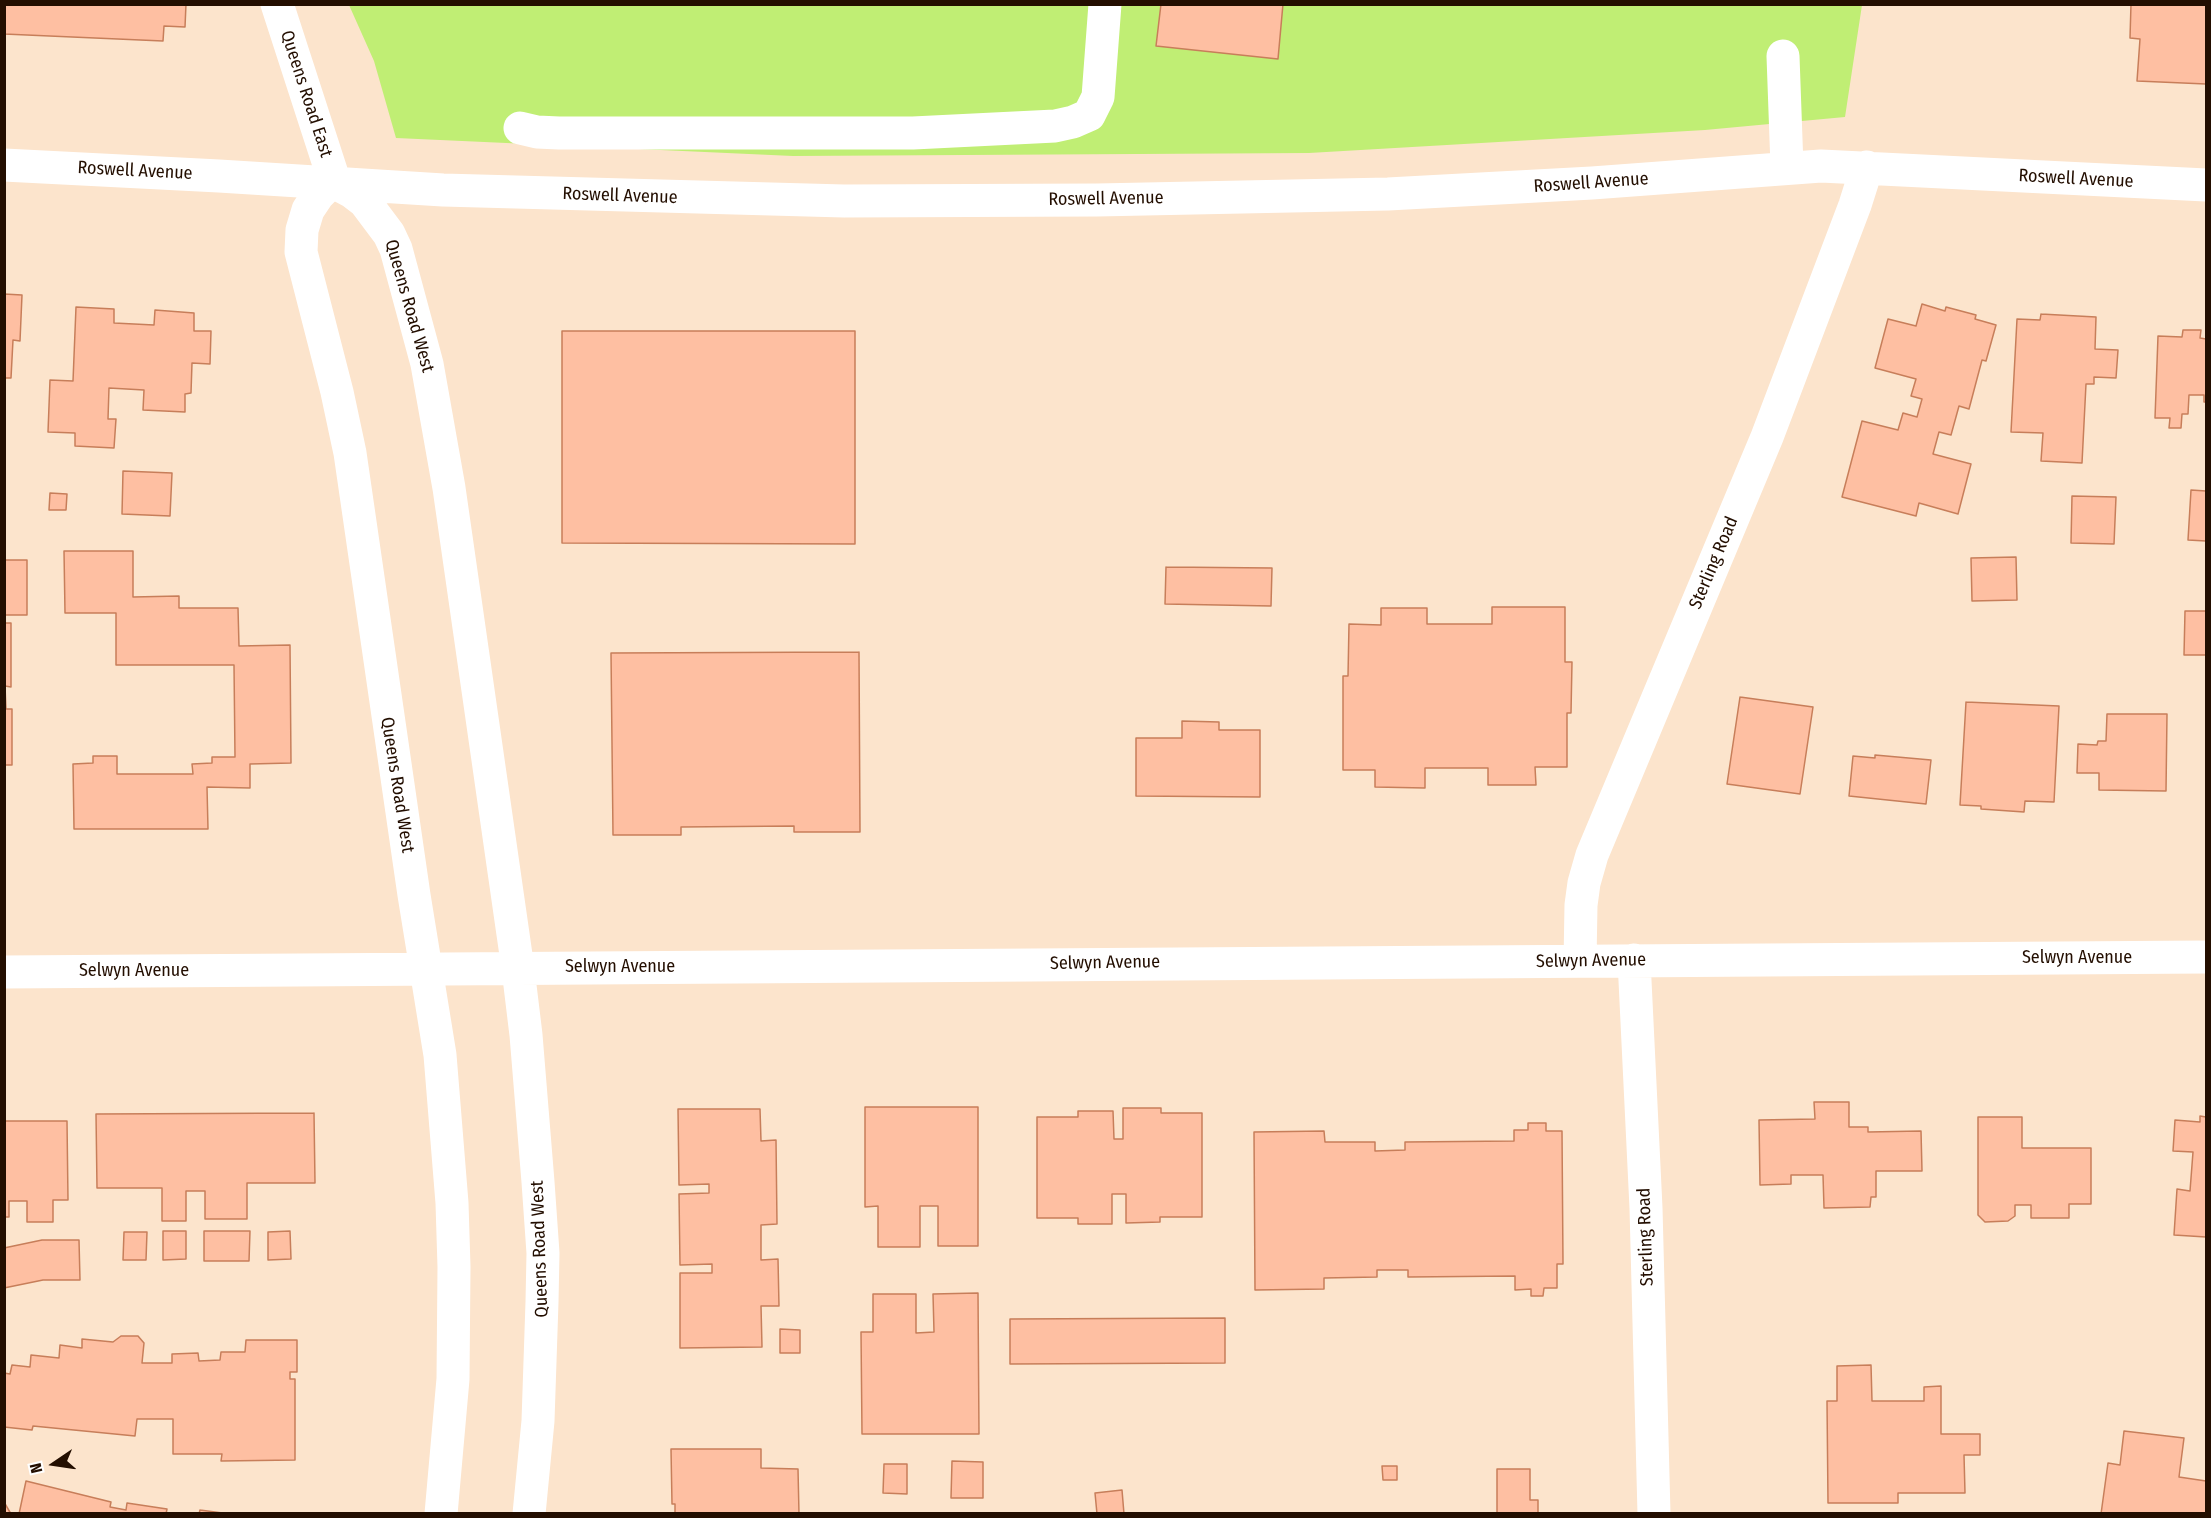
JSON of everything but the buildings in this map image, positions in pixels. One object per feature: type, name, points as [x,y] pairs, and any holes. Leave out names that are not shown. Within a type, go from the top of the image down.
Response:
[{"type":"street","name":"Queens Road East","points":[[277,4],[335,183]]},
{"type":"street","points":[[520,128],[537,132],[559,133],[913,133],[1055,126],[1089,115],[1098,97],[1105,4]]},
{"type":"street","points":[[1783,56],[1787,167]]},
{"type":"street","name":"Roswell Avenue","points":[[4,165],[454,191],[767,200],[1097,200],[1388,194],[1592,183],[1821,166],[2206,186]]},
{"type":"street","name":"Sterling Road","points":[[1580,961],[1581,905],[1592,855],[1767,437],[1856,205],[1867,167]]},
{"type":"street","name":"Queens Road West","points":[[441,1514],[453,1379],[454,1267],[440,1055],[407,848],[350,453],[338,392],[301,252],[302,230],[308,210],[325,188],[335,183],[365,202],[389,234],[396,249],[427,364],[449,488],[526,1035],[543,1253],[538,1421],[530,1514]]},
{"type":"street","name":"Selwyn Avenue","points":[[4,972],[2206,957]]},
{"type":"street","name":"Sterling Road","points":[[1634,960],[1646,1208],[1654,1514]]},
{"type":"green space","points":[[349,5],[1862,5],[1845,117],[1705,130],[1309,153],[793,156],[396,138],[374,61]]}]
